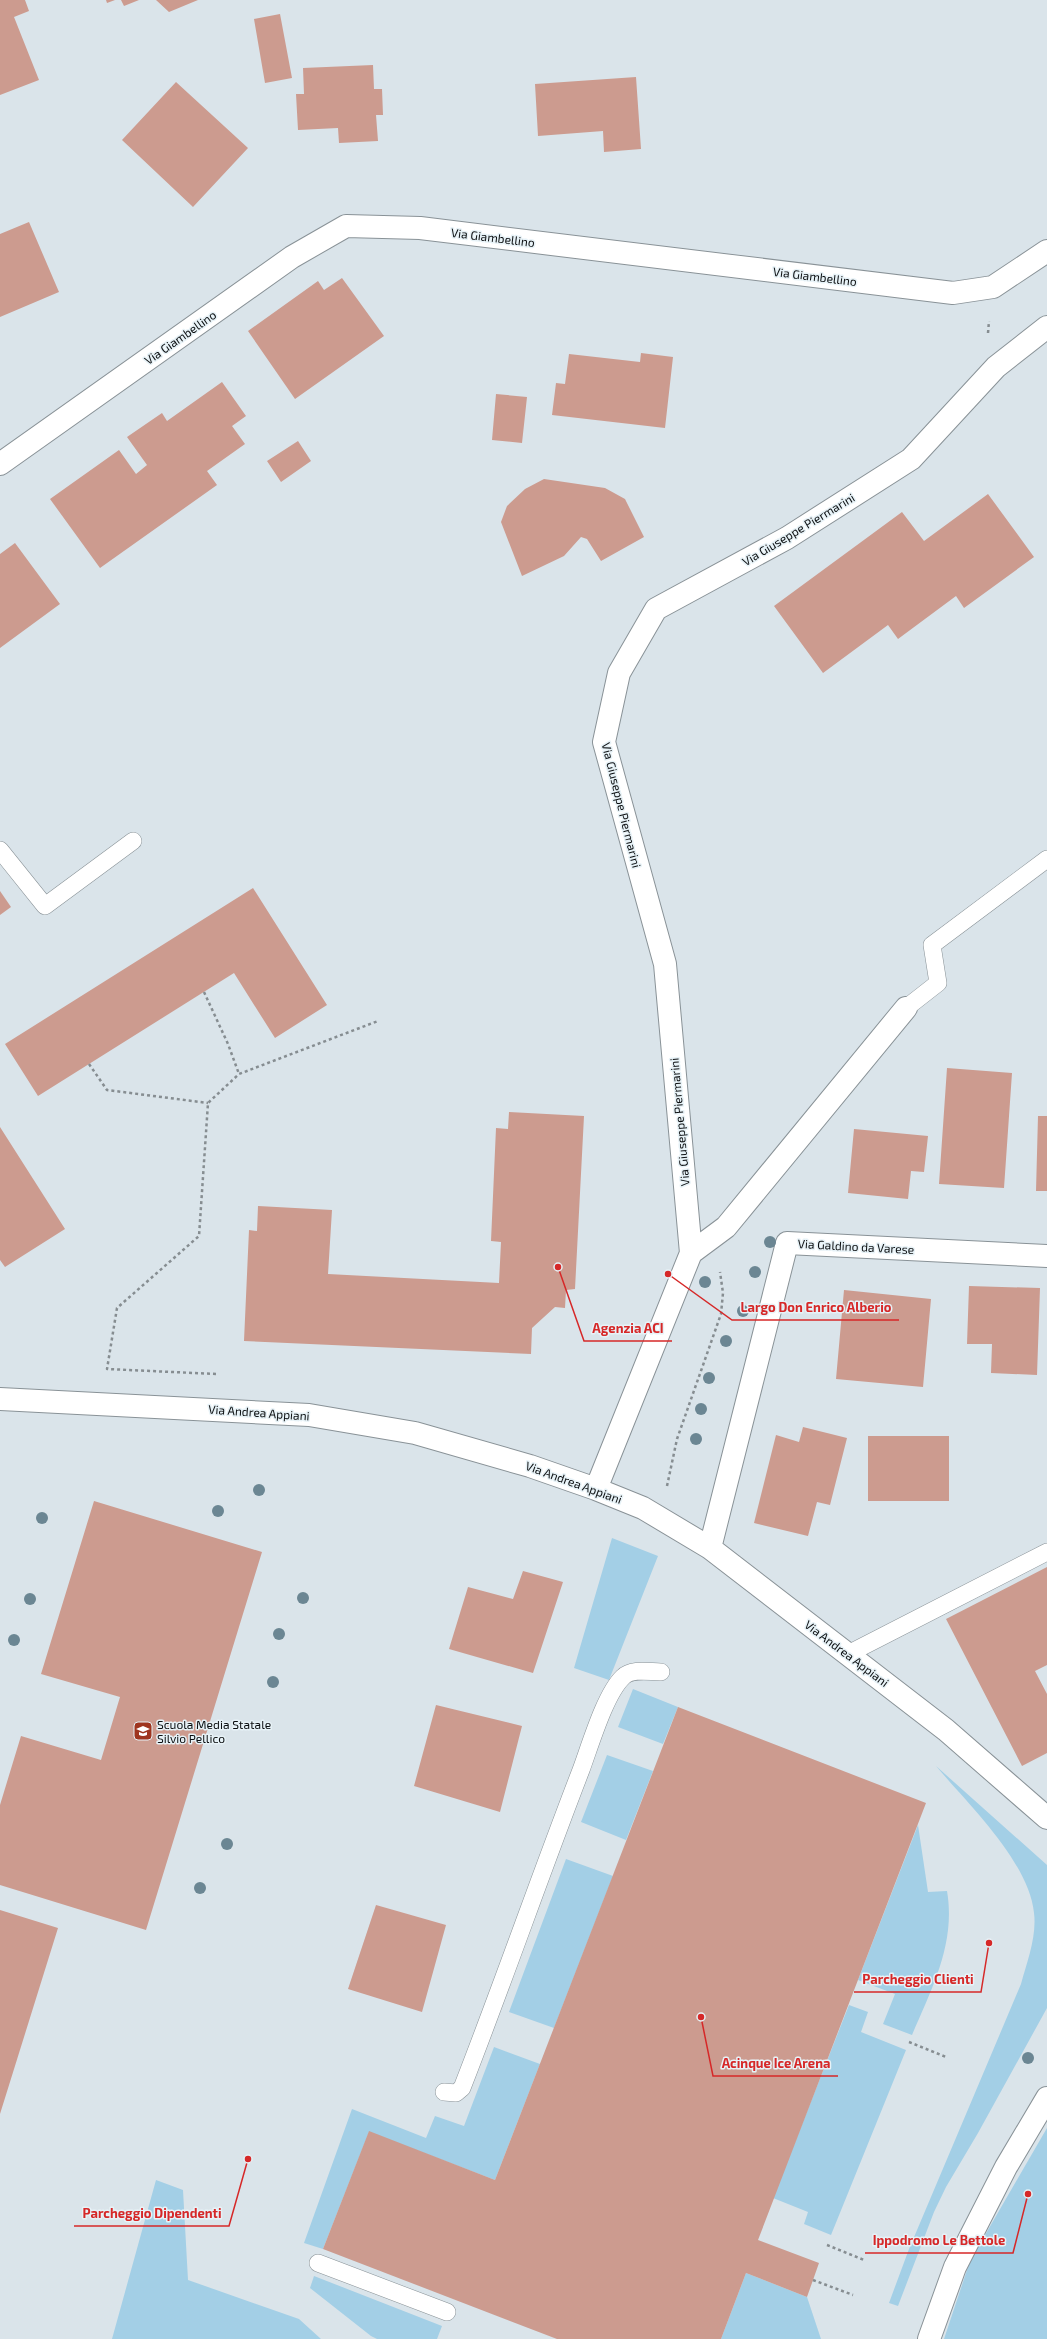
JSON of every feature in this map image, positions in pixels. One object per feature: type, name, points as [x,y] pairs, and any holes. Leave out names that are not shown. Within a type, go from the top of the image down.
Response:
[{"type":"street","name":"Via Giambellino","points":[[0,464],[292,258],[346,226],[420,228],[953,293],[993,287],[1047,252]]},
{"type":"street","name":"Via Giuseppe Piermarini","points":[[596,1489],[691,1253],[665,964],[604,742],[619,673],[656,609],[787,538],[911,459],[996,366],[1047,327]]},
{"type":"street","points":[[691,1253],[726,1227],[906,1008]]},
{"type":"street","name":"Via Galdino da Varese","points":[[710,1548],[787,1243],[1047,1256]]},
{"type":"street","name":"Via Andrea Appiani","points":[[0,1399],[309,1415],[415,1433],[530,1466],[596,1489],[643,1508],[710,1548],[946,1730],[1047,1818]]},
{"type":"street","points":[[929,2339],[955,2267],[1006,2167],[1047,2098]]},
{"type":"lane","points":[[0,850],[45,906],[133,841]]},
{"type":"lane","points":[[906,1008],[938,983],[932,946],[1047,859]]},
{"type":"lane","points":[[848,1654],[1047,1552]]},
{"type":"lane","points":[[444,2092],[456,2093],[462,2088],[496,2002],[560,1824],[605,1709],[617,1683],[624,1675],[634,1671],[661,1672]]},
{"type":"lane","points":[[318,2263],[446,2312]]},
{"type":"path","points":[[204,992],[228,1044],[239,1074]]},
{"type":"path","points":[[216,1374],[107,1369],[117,1308],[199,1236],[208,1103],[239,1074],[378,1021]]},
{"type":"path","points":[[90,1064],[107,1090],[208,1103]]},
{"type":"path","points":[[667,1487],[677,1439],[721,1314],[723,1293],[720,1270]]},
{"type":"path","points":[[909,2042],[946,2057]]},
{"type":"path","points":[[827,2246],[864,2260]]},
{"type":"path","points":[[813,2280],[853,2295]]},
{"type":"shaded area","points":[[612,1538],[658,1556],[609,1680],[574,1668]]},
{"type":"shaded area","points":[[633,1689],[678,1707],[663,1744],[618,1727]]},
{"type":"shaded area","points":[[607,1755],[653,1771],[626,1840],[581,1822]]},
{"type":"shaded area","points":[[936,1766],[1047,1865],[1047,2008],[978,2133],[946,2187],[934,2212],[898,2306],[889,2303],[909,2249],[1021,1984],[1031,1949],[1035,1922],[1030,1894],[1021,1874],[1009,1854],[980,1816]]},
{"type":"shaded area","points":[[918,1825],[928,1892],[947,1891],[949,1910],[948,1929],[940,1965],[912,2035],[883,2024],[895,1994],[858,1980]]},
{"type":"shaded area","points":[[566,1859],[613,1876],[554,2028],[509,2012]]},
{"type":"shaded area","points":[[849,2005],[868,2012],[861,2032],[906,2050],[831,2235],[804,2224],[808,2212],[773,2198]]},
{"type":"shaded area","points":[[494,2047],[540,2064],[495,2180],[369,2132],[323,2249],[304,2243],[352,2109],[426,2138],[435,2116],[464,2126]]},
{"type":"shaded area","points":[[1047,2128],[1047,2339],[944,2339],[970,2261]]},
{"type":"shaded area","points":[[156,2180],[183,2190],[188,2280],[299,2319],[321,2339],[112,2339]]},
{"type":"shaded area","points":[[746,2273],[807,2297],[821,2339],[721,2339]]},
{"type":"shaded area","points":[[314,2276],[442,2326],[437,2339],[377,2339],[371,2336],[310,2288]]},
{"type":"building","points":[[0,0],[25,0],[29,11],[14,17],[39,80],[0,95]]},
{"type":"building","points":[[106,0],[115,0],[107,3]]},
{"type":"building","points":[[121,0],[139,0],[124,6]]},
{"type":"building","points":[[156,0],[198,0],[169,12]]},
{"type":"building","points":[[280,14],[292,78],[265,83],[254,19]]},
{"type":"building","points":[[373,65],[374,89],[382,89],[383,115],[376,115],[378,141],[339,143],[338,128],[298,130],[296,94],[304,94],[303,68]]},
{"type":"building","points":[[636,77],[641,149],[604,152],[603,131],[538,136],[535,84]]},
{"type":"building","points":[[176,82],[248,148],[193,207],[122,140]]},
{"type":"building","points":[[29,222],[59,292],[0,317],[0,234]]},
{"type":"building","points":[[342,278],[384,336],[295,399],[248,331],[318,281],[324,290]]},
{"type":"building","points":[[641,353],[673,357],[665,428],[552,415],[556,383],[565,384],[569,354],[640,362]]},
{"type":"building","points":[[222,382],[246,416],[232,426],[245,444],[207,471],[217,485],[100,568],[50,499],[119,450],[136,474],[147,465],[127,437],[162,413],[167,421]]},
{"type":"building","points":[[496,394],[527,397],[522,443],[492,440]]},
{"type":"building","points":[[298,441],[311,461],[281,482],[267,461]]},
{"type":"building","points":[[544,479],[605,488],[625,499],[644,537],[601,561],[587,539],[581,537],[564,556],[522,576],[501,522],[507,506],[525,489]]},
{"type":"building","points":[[988,494],[1034,557],[964,608],[956,596],[898,639],[888,625],[823,673],[774,606],[902,512],[924,541]]},
{"type":"building","points":[[15,543],[60,604],[0,648],[0,554]]},
{"type":"building","points":[[253,888],[327,1005],[275,1038],[234,973],[38,1096],[5,1044]]},
{"type":"building","points":[[0,891],[11,907],[0,915]]},
{"type":"building","points":[[947,1068],[1012,1073],[1004,1188],[939,1184]]},
{"type":"building","points":[[509,1112],[584,1116],[575,1289],[566,1290],[565,1308],[555,1307],[532,1328],[531,1354],[244,1341],[249,1230],[257,1231],[258,1206],[332,1210],[328,1274],[499,1283],[501,1242],[491,1241],[496,1128],[508,1129]]},
{"type":"building","points":[[1038,1116],[1047,1116],[1047,1191],[1036,1191]]},
{"type":"building","points":[[0,1127],[65,1229],[5,1267],[0,1260]]},
{"type":"building","points":[[854,1129],[928,1136],[924,1172],[911,1171],[908,1199],[848,1193]]},
{"type":"building","points":[[969,1286],[1040,1288],[1037,1375],[991,1373],[992,1344],[967,1344]]},
{"type":"building","points":[[844,1290],[931,1299],[923,1387],[836,1379]]},
{"type":"building","points":[[803,1427],[847,1438],[830,1505],[817,1502],[808,1536],[754,1523],[776,1435],[799,1442]]},
{"type":"building","points":[[868,1436],[949,1436],[949,1501],[868,1501]]},
{"type":"building","points":[[94,1501],[262,1552],[146,1930],[0,1885],[0,1805],[21,1736],[101,1760],[120,1697],[41,1674]]},
{"type":"building","points":[[1047,1567],[1047,1665],[1035,1671],[1047,1694],[1047,1753],[1022,1766],[946,1619]]},
{"type":"building","points":[[523,1571],[563,1582],[533,1673],[449,1649],[468,1587],[513,1599]]},
{"type":"building","points":[[436,1705],[522,1726],[500,1812],[414,1786]]},
{"type":"building","points":[[678,1707],[926,1803],[758,2240],[819,2263],[807,2297],[746,2273],[721,2339],[557,2339],[323,2249],[369,2131],[495,2180]]},
{"type":"building","points":[[376,1905],[446,1925],[422,2012],[348,1989]]},
{"type":"building","points":[[0,1910],[58,1928],[0,2114]]},
{"type":"place","name":"Agenzia ACI","points":[[558,1267]]},
{"type":"place","name":"Largo Don Enrico Alberio","points":[[668,1274]]},
{"type":"place","name":"Scuola Media Statale Silvio Pellico","points":[[143,1731]]},
{"type":"place","name":"Parcheggio Clienti","points":[[989,1943]]},
{"type":"place","name":"Acinque Ice Arena","points":[[701,2017]]},
{"type":"place","name":"Parcheggio Dipendenti","points":[[248,2159]]},
{"type":"place","name":"Ippodromo Le Bettole","points":[[1028,2194]]}]
